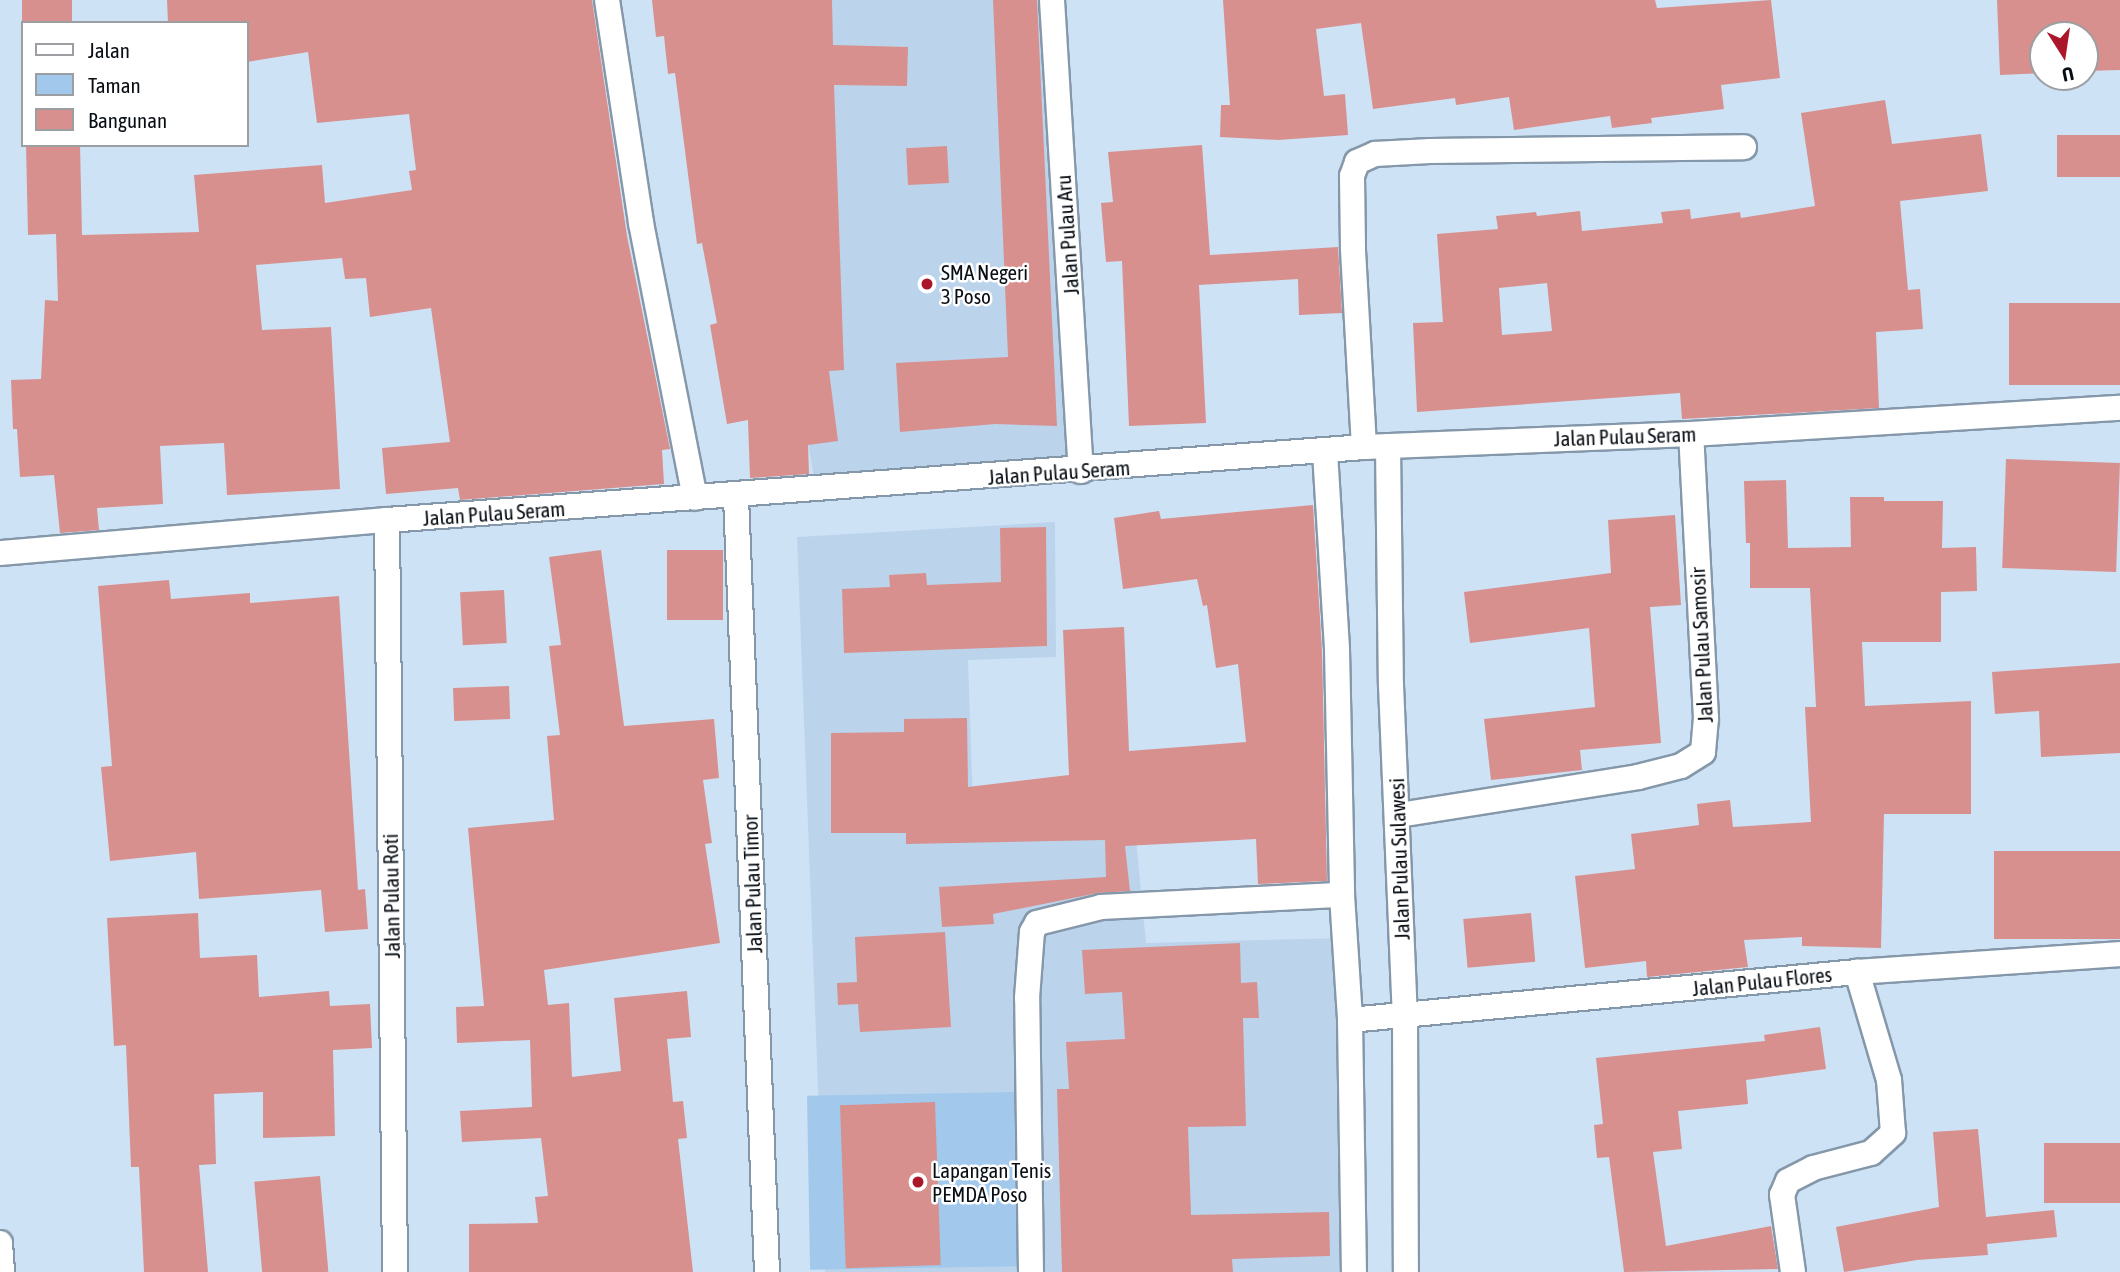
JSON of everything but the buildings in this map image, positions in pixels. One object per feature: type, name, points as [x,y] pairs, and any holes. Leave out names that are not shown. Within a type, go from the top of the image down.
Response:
[{"type":"street","points":[[607,0],[641,223],[695,498]]},
{"type":"street","name":"Jalan Pulau Aru","points":[[1052,0],[1081,471]]},
{"type":"street","name":"Jalan Pulau Sulawesi","points":[[1406,1272],[1405,1016],[1399,815],[1376,447],[1353,248],[1352,176],[1357,162],[1375,154],[1744,147]]},
{"type":"street","name":"Jalan Pulau Seram","points":[[0,554],[387,520],[736,497],[1376,447],[1691,434],[2120,408]]},
{"type":"street","name":"Jalan Pulau Samosir","points":[[1399,815],[1638,777],[1681,766],[1703,752],[1706,718],[1691,434]]},
{"type":"street","points":[[1325,452],[1337,650],[1342,895],[1350,1020],[1354,1272]]},
{"type":"street","name":"Jalan Pulau Timor","points":[[736,497],[767,1272]]},
{"type":"street","name":"Jalan Pulau Roti","points":[[387,520],[396,1272]]},
{"type":"street","points":[[1031,1272],[1027,998],[1032,932],[1037,923],[1101,907],[1342,895]]},
{"type":"street","name":"Jalan Pulau Flores","points":[[1350,1020],[1857,972],[2120,954]]},
{"type":"street","points":[[1793,1272],[1782,1195],[1788,1181],[1813,1168],[1871,1153],[1893,1133],[1889,1080],[1857,972]]},
{"type":"street","points":[[0,1243],[2,1272]]},
{"type":"shaded area","name":"SMA Negeri 3 Poso","points":[[733,0],[1056,0],[1084,467],[815,484]]},
{"type":"shaded area","points":[[1055,522],[1056,657],[968,660],[973,805],[1131,787],[1146,943],[1344,938],[1356,1272],[825,1272],[797,537]]},
{"type":"green space","name":"Lapangan Tenis PEMDA Poso","points":[[1025,1092],[1028,1266],[810,1270],[807,1096]]},
{"type":"place","name":"SMA Negeri 3 Poso","points":[[927,284]]},
{"type":"place","name":"Lapangan Tenis PEMDA Poso","points":[[918,1182]]}]
